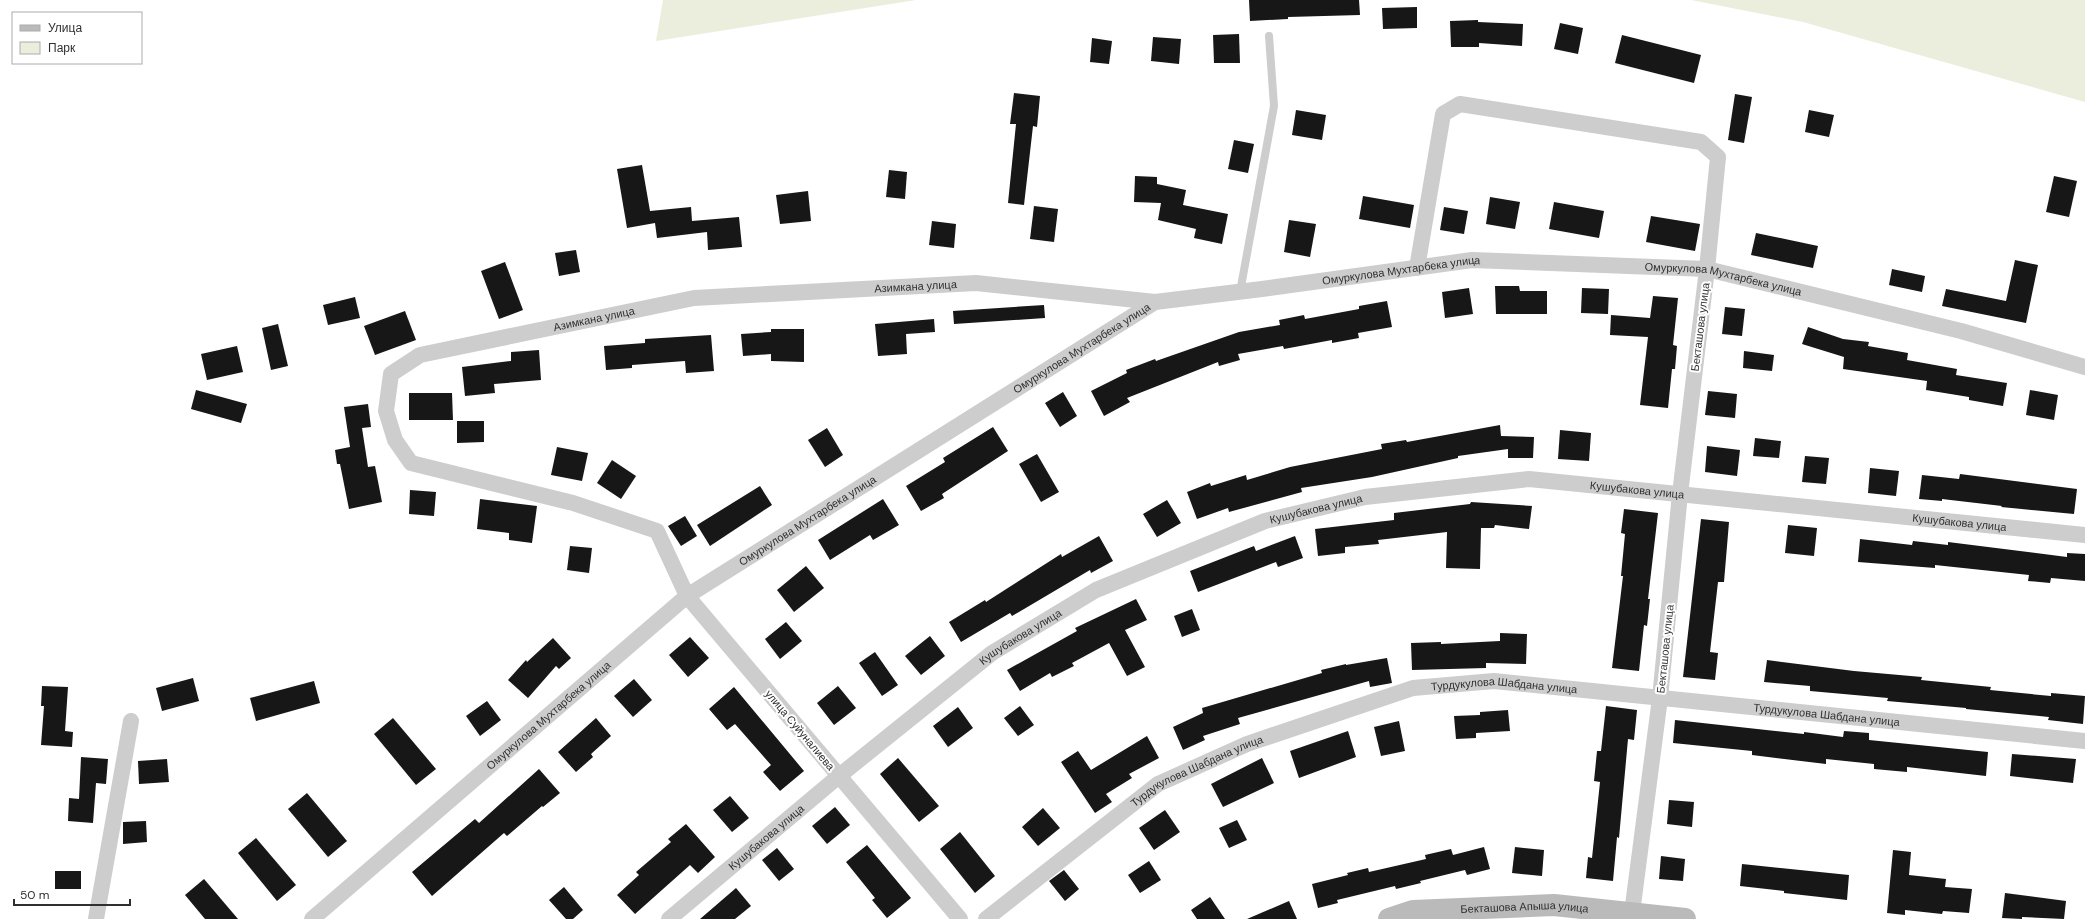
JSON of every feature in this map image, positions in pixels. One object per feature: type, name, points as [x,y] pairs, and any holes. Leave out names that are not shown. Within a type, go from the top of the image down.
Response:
[{"type":"street","name":"Бекташова улица","points":[[1417,268],[1443,114],[1460,104],[1701,142],[1718,157],[1707,269],[1680,494],[1660,698],[1644,916]]},
{"type":"street","name":"Омуркулова Мухтарбека улица","points":[[312,919],[687,596],[1155,302],[1240,292],[1472,260],[1707,269],[1961,331],[2085,367]]},
{"type":"street","name":"Азимкана улица","points":[[657,531],[573,503],[411,463],[395,440],[386,411],[391,374],[420,356],[694,298],[976,283],[1155,302]]},
{"type":"street","name":"Кушубакова улица","points":[[669,919],[839,776],[992,653],[1096,590],[1265,521],[1365,497],[1529,479],[2085,535]]},
{"type":"street","name":"улица Суйуналиева","points":[[657,531],[687,596],[960,919]]},
{"type":"street","name":"Турдукулова Шабдана улица","points":[[986,919],[1158,784],[1247,744],[1413,688],[1494,681],[2085,741]]},
{"type":"street","points":[[96,919],[131,721]]},
{"type":"street","name":"Бекташова Апыша улица","points":[[1389,919],[1413,911],[1554,905],[1644,916],[1685,919]]},
{"type":"lane","points":[[1240,292],[1274,106],[1270,36]]},
{"type":"green space","points":[[663,0],[916,0],[656,41]]},
{"type":"green space","points":[[1691,0],[2085,0],[2085,102],[1803,22]]},
{"type":"building","points":[[1249,0],[1359,0],[1360,15],[1288,17],[1288,19],[1250,21]]},
{"type":"building","points":[[1417,7],[1417,28],[1383,29],[1382,8]]},
{"type":"building","points":[[1478,20],[1478,22],[1523,24],[1522,46],[1479,43],[1479,47],[1451,47],[1450,21]]},
{"type":"building","points":[[1560,23],[1583,28],[1578,54],[1554,49]]},
{"type":"building","points":[[1239,34],[1240,63],[1214,63],[1213,35]]},
{"type":"building","points":[[1622,35],[1701,55],[1694,83],[1615,63]]},
{"type":"building","points":[[1153,37],[1181,39],[1179,64],[1151,61]]},
{"type":"building","points":[[1092,38],[1112,41],[1109,64],[1090,62]]},
{"type":"building","points":[[1014,93],[1040,96],[1037,127],[1033,126],[1024,205],[1008,203],[1016,124],[1010,124]]},
{"type":"building","points":[[1735,94],[1752,97],[1744,143],[1728,140]]},
{"type":"building","points":[[1296,110],[1326,115],[1322,140],[1292,135]]},
{"type":"building","points":[[1809,110],[1834,115],[1829,137],[1805,132]]},
{"type":"building","points":[[1234,140],[1254,144],[1248,173],[1228,169]]},
{"type":"building","points":[[642,165],[650,211],[691,207],[692,221],[739,217],[742,247],[708,250],[707,232],[657,238],[655,223],[627,228],[617,169]]},
{"type":"building","points":[[889,170],[907,172],[905,199],[886,197]]},
{"type":"building","points":[[1135,176],[1157,177],[1157,184],[1186,190],[1183,205],[1228,214],[1222,244],[1194,238],[1196,229],[1158,220],[1161,203],[1134,202]]},
{"type":"building","points":[[2054,176],[2077,181],[2069,217],[2046,212]]},
{"type":"building","points":[[808,191],[811,221],[780,224],[776,195]]},
{"type":"building","points":[[1363,196],[1414,205],[1410,228],[1359,219]]},
{"type":"building","points":[[1490,197],[1520,202],[1515,229],[1486,224]]},
{"type":"building","points":[[1554,202],[1604,211],[1599,238],[1549,229]]},
{"type":"building","points":[[1034,206],[1058,209],[1054,242],[1030,239]]},
{"type":"building","points":[[1444,207],[1468,211],[1464,234],[1440,230]]},
{"type":"building","points":[[1651,216],[1700,224],[1695,251],[1646,242]]},
{"type":"building","points":[[1289,220],[1316,224],[1310,257],[1284,252]]},
{"type":"building","points":[[932,221],[956,224],[954,248],[929,245]]},
{"type":"building","points":[[1756,233],[1818,246],[1813,268],[1751,255]]},
{"type":"building","points":[[576,250],[580,272],[559,276],[555,253]]},
{"type":"building","points":[[2015,260],[2038,265],[2026,323],[1942,306],[1946,289],[2006,301]]},
{"type":"building","points":[[505,262],[523,310],[499,319],[481,271]]},
{"type":"building","points":[[1892,269],[1925,276],[1922,292],[1889,285]]},
{"type":"building","points":[[1495,286],[1519,286],[1520,291],[1547,291],[1547,314],[1496,314]]},
{"type":"building","points":[[1469,288],[1473,314],[1445,318],[1442,292]]},
{"type":"building","points":[[1582,288],[1609,289],[1608,314],[1581,313]]},
{"type":"building","points":[[1653,296],[1678,298],[1673,345],[1677,346],[1675,369],[1672,369],[1668,408],[1640,405],[1648,337],[1610,335],[1611,315],[1650,318]]},
{"type":"building","points":[[355,297],[360,318],[328,325],[323,305]]},
{"type":"building","points":[[1387,301],[1392,327],[1358,333],[1359,338],[1332,343],[1332,340],[1284,349],[1283,346],[1238,354],[1240,360],[1219,366],[1218,362],[1127,398],[1130,402],[1104,416],[1091,391],[1127,373],[1126,370],[1239,332],[1280,325],[1279,320],[1304,315],[1305,319],[1359,309],[1359,306]]},
{"type":"building","points":[[1044,305],[1045,318],[954,324],[953,311]]},
{"type":"building","points":[[1725,307],[1745,309],[1742,336],[1722,334]]},
{"type":"building","points":[[405,311],[416,340],[375,355],[364,326]]},
{"type":"building","points":[[934,319],[935,332],[906,334],[907,354],[878,356],[875,324]]},
{"type":"building","points":[[278,324],[288,366],[271,370],[262,328]]},
{"type":"building","points":[[1808,327],[1843,339],[1869,342],[1868,346],[1908,353],[1907,360],[1957,369],[1956,375],[2007,383],[2003,406],[1969,400],[1969,397],[1926,390],[1927,381],[1843,369],[1844,357],[1802,344]]},
{"type":"building","points":[[771,329],[804,329],[804,362],[771,361],[771,354],[743,356],[741,334],[771,332]]},
{"type":"building","points":[[711,335],[714,371],[686,373],[685,361],[632,365],[632,368],[606,370],[604,346],[645,343],[645,339]]},
{"type":"building","points":[[237,346],[243,372],[207,380],[201,354]]},
{"type":"building","points":[[539,350],[541,380],[494,384],[495,393],[465,396],[462,367],[511,361],[511,352]]},
{"type":"building","points":[[1744,351],[1774,355],[1772,371],[1743,368]]},
{"type":"building","points":[[196,390],[247,404],[241,423],[191,409]]},
{"type":"building","points":[[2030,390],[2058,395],[2054,420],[2026,415]]},
{"type":"building","points":[[1708,391],[1737,394],[1735,418],[1705,415]]},
{"type":"building","points":[[1063,392],[1077,416],[1060,427],[1045,403]]},
{"type":"building","points":[[409,393],[452,393],[453,420],[409,420]]},
{"type":"building","points":[[368,404],[371,427],[362,428],[368,467],[375,466],[382,502],[349,509],[340,464],[337,464],[335,450],[350,447],[344,407]]},
{"type":"building","points":[[457,421],[484,421],[484,442],[457,443]]},
{"type":"building","points":[[1500,425],[1501,436],[1534,437],[1533,458],[1508,458],[1508,449],[1458,456],[1458,458],[1372,477],[1301,488],[1302,492],[1229,512],[1228,508],[1197,519],[1187,492],[1210,483],[1211,486],[1246,475],[1247,480],[1290,467],[1382,449],[1381,444],[1406,440],[1407,442]]},
{"type":"building","points":[[993,427],[1008,451],[942,494],[944,498],[921,511],[906,486],[945,462],[943,458]]},
{"type":"building","points":[[827,428],[843,455],[825,467],[808,440]]},
{"type":"building","points":[[1560,430],[1591,433],[1589,461],[1558,459]]},
{"type":"building","points":[[1755,438],[1781,441],[1779,458],[1753,456]]},
{"type":"building","points":[[1707,446],[1740,450],[1737,476],[1705,472]]},
{"type":"building","points":[[557,447],[588,453],[582,481],[551,475]]},
{"type":"building","points":[[1037,454],[1059,492],[1041,502],[1019,464]]},
{"type":"building","points":[[1805,456],[1829,458],[1826,484],[1802,482]]},
{"type":"building","points":[[612,460],[636,476],[621,499],[597,483]]},
{"type":"building","points":[[1870,468],[1899,471],[1896,496],[1868,493]]},
{"type":"building","points":[[1960,474],[2077,489],[2074,514],[2001,507],[2002,506],[1942,499],[1942,501],[1919,499],[1922,475],[1959,479]]},
{"type":"building","points":[[760,486],[772,505],[710,546],[697,525]]},
{"type":"building","points":[[410,490],[436,492],[434,516],[409,514]]},
{"type":"building","points":[[480,499],[537,506],[532,543],[509,540],[509,533],[477,529]]},
{"type":"building","points":[[883,499],[899,525],[873,540],[870,535],[830,560],[818,540]]},
{"type":"building","points":[[1167,500],[1181,523],[1157,537],[1143,514]]},
{"type":"building","points":[[1471,502],[1532,506],[1529,529],[1495,525],[1494,528],[1481,528],[1480,569],[1446,568],[1447,532],[1378,540],[1379,544],[1345,547],[1345,553],[1318,556],[1315,529],[1394,520],[1394,513],[1470,504]]},
{"type":"building","points":[[1624,509],[1658,513],[1648,599],[1650,599],[1647,626],[1644,625],[1639,671],[1612,668],[1623,576],[1621,576],[1625,534],[1621,533]]},
{"type":"building","points":[[685,516],[697,536],[681,546],[668,526]]},
{"type":"building","points":[[1701,519],[1729,522],[1724,582],[1718,582],[1710,652],[1718,653],[1715,680],[1683,677]]},
{"type":"building","points":[[1788,525],[1817,528],[1814,556],[1785,553]]},
{"type":"building","points":[[1099,536],[1113,561],[1091,573],[1090,570],[1012,616],[1010,613],[961,642],[949,622],[985,600],[986,602],[1061,554],[1062,557]]},
{"type":"building","points":[[1295,536],[1303,558],[1278,567],[1276,562],[1198,592],[1190,571],[1254,546],[1256,551]]},
{"type":"building","points":[[1860,539],[1912,545],[1913,541],[1948,545],[1948,542],[2067,557],[2067,553],[2085,554],[2085,581],[2051,578],[2050,583],[2028,581],[2029,575],[1935,565],[1935,568],[1858,562]]},
{"type":"building","points":[[570,546],[592,548],[589,573],[567,570]]},
{"type":"building","points":[[806,566],[824,588],[794,612],[777,590]]},
{"type":"building","points":[[1136,599],[1147,620],[1125,630],[1145,667],[1127,676],[1109,643],[1072,663],[1074,666],[1052,677],[1050,673],[1020,691],[1007,670],[1077,631],[1075,628]]},
{"type":"building","points":[[1192,609],[1200,630],[1182,637],[1174,616]]},
{"type":"building","points":[[786,622],[802,641],[780,659],[765,639]]},
{"type":"building","points":[[1500,633],[1527,634],[1526,664],[1486,663],[1486,668],[1412,670],[1411,643],[1441,642],[1441,644],[1500,641]]},
{"type":"building","points":[[930,636],[945,656],[921,675],[905,656]]},
{"type":"building","points":[[690,637],[709,658],[688,677],[669,655]]},
{"type":"building","points":[[553,638],[571,658],[559,669],[556,666],[528,698],[508,680],[526,660],[527,662]]},
{"type":"building","points":[[875,652],[898,685],[882,696],[859,663]]},
{"type":"building","points":[[1387,658],[1392,683],[1370,687],[1369,681],[1238,718],[1240,724],[1203,736],[1205,740],[1183,750],[1173,727],[1203,713],[1202,708],[1322,673],[1321,670],[1346,664]]},
{"type":"building","points":[[1767,660],[1854,671],[1922,677],[1921,680],[1991,687],[1990,690],[2051,696],[2051,693],[2085,696],[2083,724],[2048,720],[2049,717],[1887,701],[1888,698],[1810,691],[1810,686],[1764,682]]},
{"type":"building","points":[[193,678],[199,701],[162,711],[156,688]]},
{"type":"building","points":[[634,679],[652,700],[633,717],[614,696]]},
{"type":"building","points":[[314,681],[320,703],[256,721],[250,698]]},
{"type":"building","points":[[42,686],[68,687],[65,731],[73,732],[72,747],[41,745],[44,706],[41,706]]},
{"type":"building","points":[[838,686],[856,708],[834,725],[817,703]]},
{"type":"building","points":[[734,687],[804,771],[780,791],[763,772],[771,765],[735,724],[727,730],[709,709]]},
{"type":"building","points":[[487,701],[501,720],[480,736],[466,716]]},
{"type":"building","points":[[1020,706],[1034,725],[1018,736],[1004,718]]},
{"type":"building","points":[[1606,706],[1637,710],[1634,740],[1628,739],[1619,838],[1617,837],[1613,881],[1586,878],[1588,857],[1592,858],[1600,782],[1594,781],[1597,751],[1601,751]]},
{"type":"building","points":[[958,707],[973,728],[948,747],[933,726]]},
{"type":"building","points":[[1508,710],[1510,731],[1476,733],[1476,738],[1456,739],[1454,716],[1480,715],[1480,712]]},
{"type":"building","points":[[393,718],[436,769],[416,785],[374,734]]},
{"type":"building","points":[[596,718],[611,736],[591,754],[593,757],[576,772],[558,752]]},
{"type":"building","points":[[1675,720],[1843,737],[1844,731],[1869,733],[1869,740],[1988,752],[1986,776],[1907,767],[1907,772],[1874,769],[1874,764],[1826,759],[1826,764],[1752,755],[1752,751],[1673,743]]},
{"type":"building","points":[[1399,721],[1405,751],[1381,756],[1374,727]]},
{"type":"building","points":[[1348,731],[1356,757],[1299,778],[1290,751]]},
{"type":"building","points":[[1147,736],[1159,758],[1129,774],[1132,778],[1106,794],[1112,802],[1095,813],[1061,762],[1078,751],[1091,770]]},
{"type":"building","points":[[2012,754],[2076,759],[2073,783],[2010,776]]},
{"type":"building","points":[[81,757],[108,759],[106,784],[96,783],[93,823],[68,821],[69,798],[79,799]]},
{"type":"building","points":[[898,758],[939,806],[919,822],[880,774]]},
{"type":"building","points":[[1262,758],[1274,783],[1223,807],[1211,784]]},
{"type":"building","points":[[167,759],[169,782],[139,784],[138,761]]},
{"type":"building","points":[[539,769],[560,793],[543,807],[542,806],[507,836],[504,833],[432,896],[412,872],[475,819],[479,823]]},
{"type":"building","points":[[307,793],[347,841],[328,857],[288,809]]},
{"type":"building","points":[[730,796],[749,818],[732,832],[713,810]]},
{"type":"building","points":[[1669,800],[1694,802],[1692,827],[1667,824]]},
{"type":"building","points":[[835,807],[850,825],[827,844],[812,826]]},
{"type":"building","points":[[1043,808],[1060,828],[1038,846],[1022,827]]},
{"type":"building","points":[[1165,810],[1180,832],[1154,850],[1139,828]]},
{"type":"building","points":[[1237,820],[1247,840],[1229,848],[1219,828]]},
{"type":"building","points":[[146,821],[147,842],[123,844],[123,822]]},
{"type":"building","points":[[686,824],[715,857],[698,873],[690,865],[635,914],[617,895],[639,875],[636,872],[671,842],[668,839]]},
{"type":"building","points":[[960,832],[995,876],[975,893],[940,849]]},
{"type":"building","points":[[256,838],[296,885],[277,901],[238,853]]},
{"type":"building","points":[[867,845],[911,898],[887,918],[872,900],[875,898],[846,862]]},
{"type":"building","points":[[1484,847],[1490,869],[1467,875],[1465,870],[1420,881],[1421,883],[1396,889],[1395,886],[1337,900],[1338,903],[1318,908],[1312,884],[1348,875],[1347,873],[1368,868],[1369,872],[1426,859],[1425,855],[1451,849],[1453,855]]},
{"type":"building","points":[[1515,847],[1544,850],[1542,876],[1512,873]]},
{"type":"building","points":[[777,848],[794,869],[779,881],[762,860]]},
{"type":"building","points":[[1893,850],[1911,852],[1909,875],[1946,879],[1945,887],[1972,889],[1969,913],[1943,911],[1942,914],[1905,910],[1905,915],[1887,913]]},
{"type":"building","points":[[1661,856],[1685,859],[1683,881],[1659,879]]},
{"type":"building","points":[[1149,861],[1161,880],[1140,893],[1128,875]]},
{"type":"building","points":[[1742,864],[1849,875],[1847,900],[1784,893],[1784,891],[1740,886]]},
{"type":"building","points":[[1064,870],[1079,889],[1065,901],[1049,881]]},
{"type":"building","points":[[55,871],[81,871],[81,889],[55,889]]},
{"type":"building","points":[[204,879],[238,919],[205,919],[185,895]]},
{"type":"building","points":[[564,887],[583,910],[573,919],[566,919],[549,900]]},
{"type":"building","points":[[736,888],[751,906],[735,919],[700,919]]},
{"type":"building","points":[[2005,893],[2066,901],[2064,919],[2022,917],[2022,919],[2002,918]]},
{"type":"building","points":[[1210,897],[1225,919],[1197,919],[1191,910]]},
{"type":"building","points":[[1289,901],[1297,919],[1247,919]]}]
